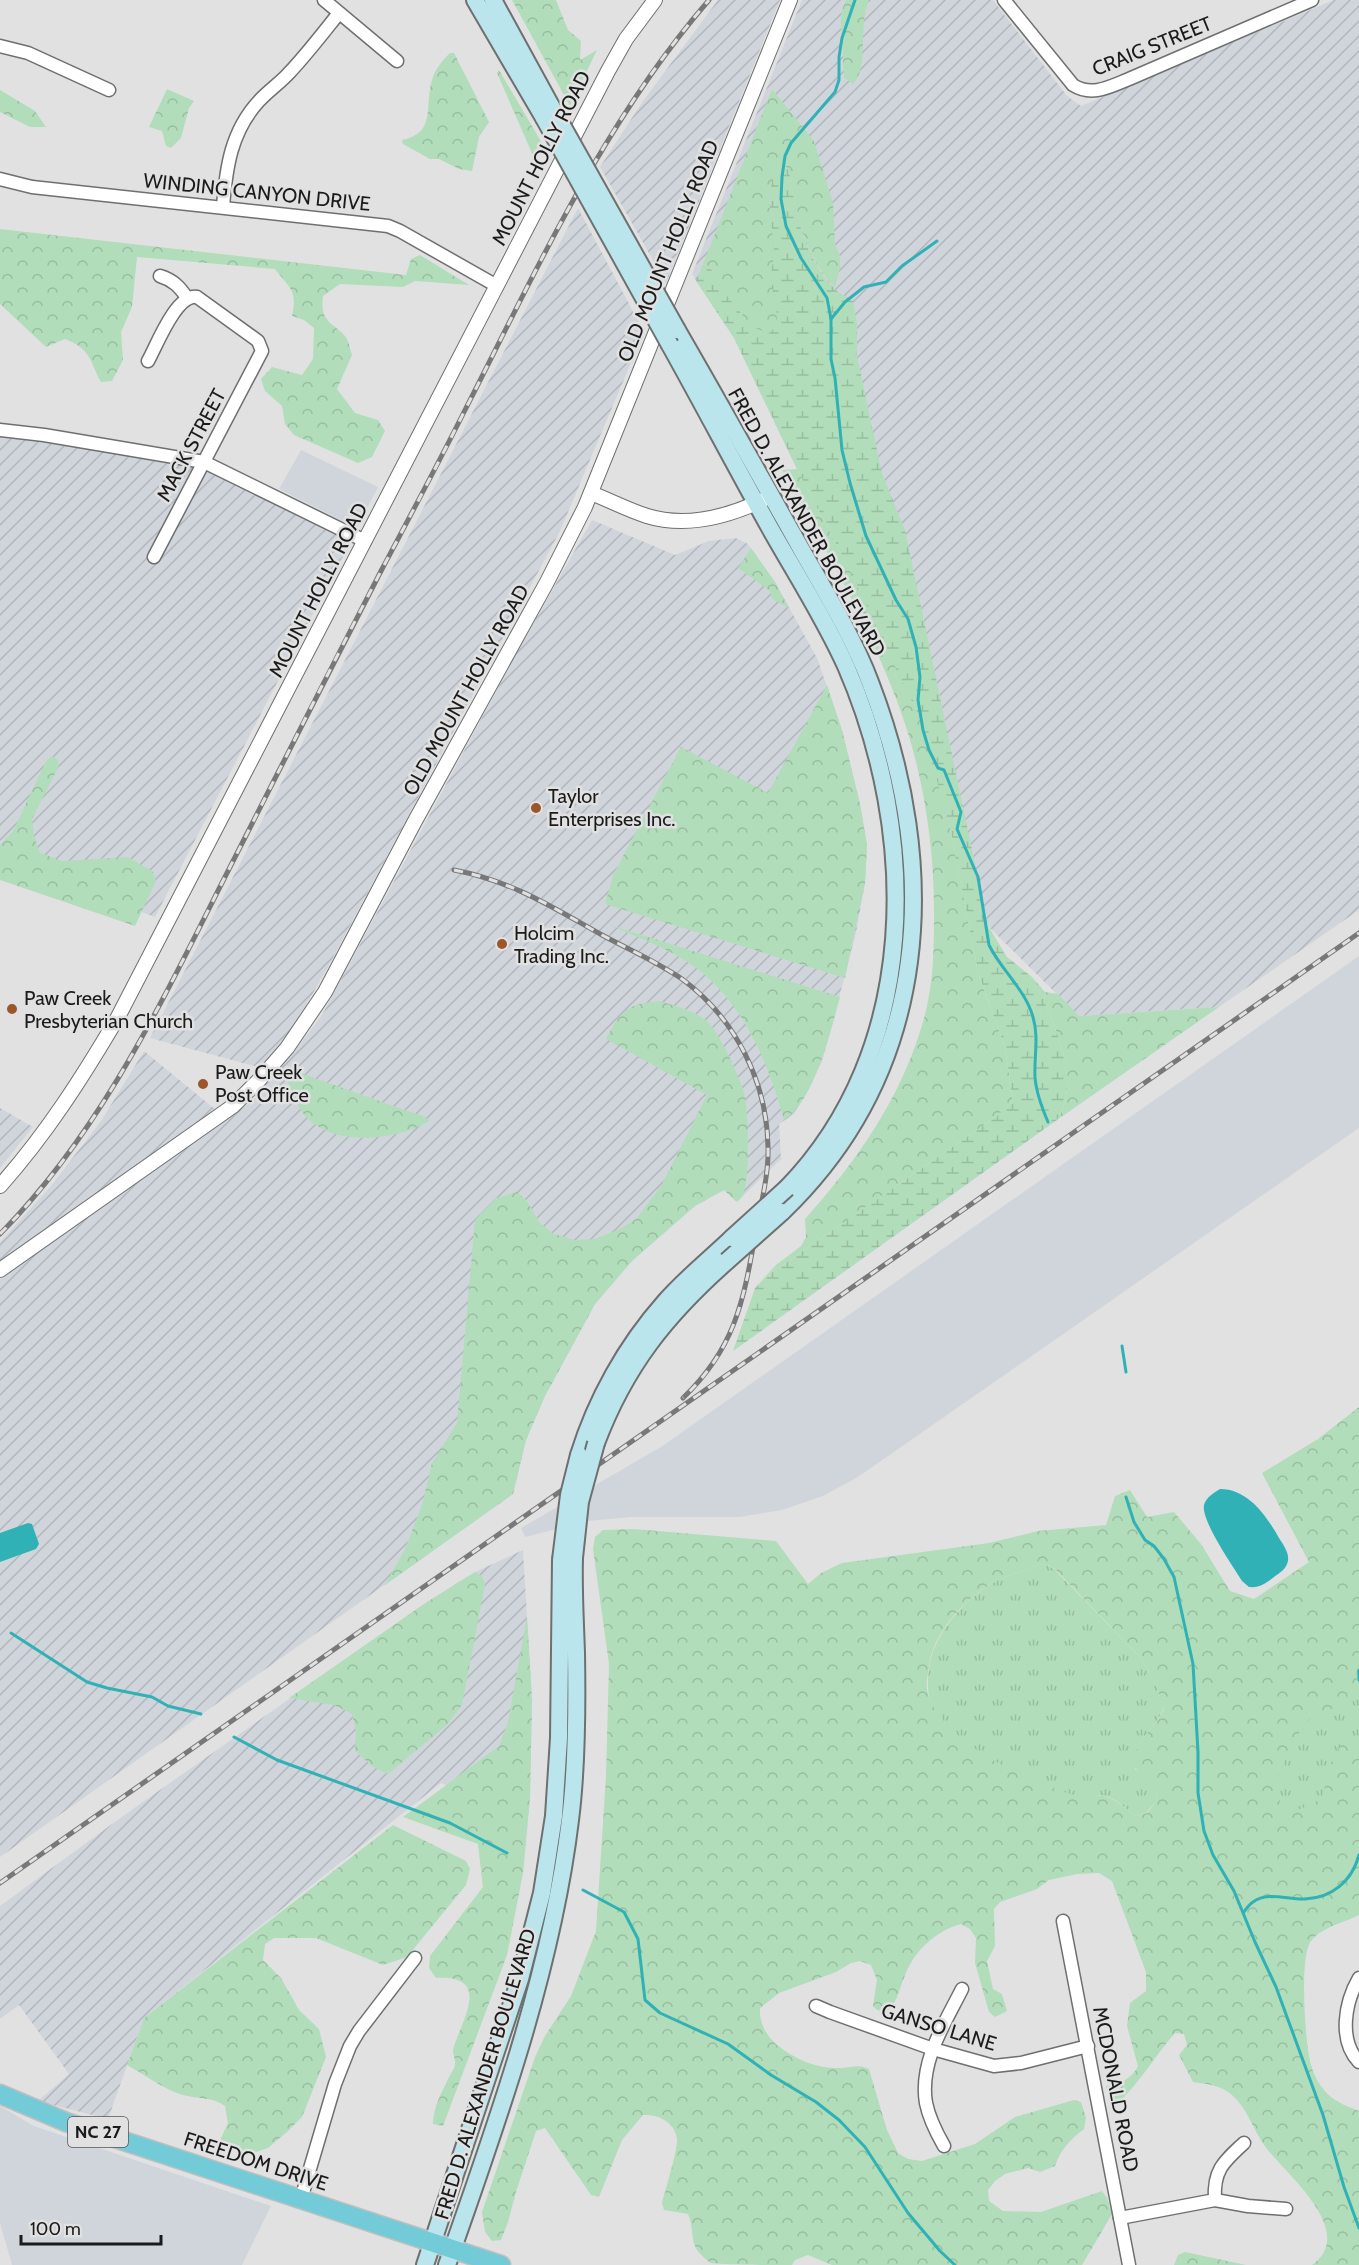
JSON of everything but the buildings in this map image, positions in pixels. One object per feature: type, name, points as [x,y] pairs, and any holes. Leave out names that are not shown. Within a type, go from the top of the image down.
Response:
[{"type":"main road","name":"FRED D. ALEXANDER BOULEVARD","points":[[475,0],[548,112]]},
{"type":"main road","name":"FRED D. ALEXANDER BOULEVARD","points":[[425,2265],[520,1979],[544,1883],[554,1816],[568,1559],[569,1495],[579,1455],[596,1409],[639,1334],[676,1290],[787,1188],[810,1161],[845,1108],[874,1040],[887,996],[894,955],[897,889],[889,816],[879,766],[855,689],[764,500],[548,112],[493,0]]},
{"type":"main road","name":"FRED D. ALEXANDER BOULEVARD","points":[[450,2257],[516,2059],[559,1893],[574,1773],[576,1699],[573,1588],[568,1559],[596,1443],[606,1416],[621,1387],[650,1341],[681,1303],[782,1212],[818,1173],[853,1124],[882,1065],[905,993],[913,926],[913,899],[902,792],[891,746],[869,679],[846,630],[764,500]]},
{"type":"main road","name":"FREEDOM DRIVE","points":[[0,2094],[66,2122],[433,2243],[450,2257],[501,2265]]},
{"type":"street","points":[[324,0],[398,61]]},
{"type":"street","name":"MOUNT HOLLY ROAD","points":[[0,1186],[50,1126],[85,1075],[118,1017],[608,70],[626,39],[654,0]]},
{"type":"street","name":"OLD MOUNT HOLLY ROAD","points":[[0,1270],[233,1106],[287,1048],[325,992],[415,821],[547,582],[591,493],[790,0]]},
{"type":"street","name":"CRAIG STREET","points":[[1004,0],[1073,85],[1089,92],[1098,91],[1129,79],[1309,0]]},
{"type":"street","points":[[223,207],[228,164],[233,144],[243,121],[261,99],[293,69],[339,13]]},
{"type":"street","points":[[0,46],[28,53],[109,90]]},
{"type":"street","name":"WINDING CANYON DRIVE","points":[[0,179],[32,187],[388,226],[496,286]]},
{"type":"street","points":[[148,361],[176,309],[187,298],[169,279],[160,276]]},
{"type":"street","name":"MACK STREET","points":[[154,557],[262,351],[258,341],[248,333],[197,297],[187,298]]},
{"type":"street","points":[[0,430],[44,435],[204,462],[365,541]]},
{"type":"street","points":[[591,493],[645,515],[669,521],[691,521],[716,517],[764,500]]},
{"type":"street","name":"MCDONALD ROAD","points":[[1063,1921],[1129,2265]]},
{"type":"street","points":[[301,2199],[335,2084],[350,2046],[415,1958]]},
{"type":"street","points":[[1359,1978],[1350,1997],[1346,2026],[1348,2044],[1359,2062]]},
{"type":"street","points":[[944,2146],[932,2123],[926,2103],[927,2073],[933,2049],[962,1989]]},
{"type":"street","name":"GANSO LANE","points":[[816,2006],[933,2049],[994,2066],[1088,2046]]},
{"type":"street","points":[[1215,2200],[1215,2182],[1220,2168],[1244,2143]]},
{"type":"street","points":[[1120,2218],[1215,2200],[1248,2206],[1287,2209]]},
{"type":"shaded area","points":[[718,0],[780,0],[666,283],[600,167],[643,101]]},
{"type":"shaded area","points":[[802,0],[993,0],[1067,96],[1081,106],[1334,0],[1359,0],[1359,910],[1219,1007],[1079,1016],[988,926],[966,910],[951,831],[851,572],[797,469],[734,338],[692,274]]},
{"type":"shaded area","points":[[578,208],[644,332],[560,531],[326,971],[283,1044],[262,1068],[150,1038]]},
{"type":"shaded area","points":[[0,435],[39,439],[192,465],[208,470],[351,541],[155,917],[13,865],[0,863]]},
{"type":"shaded area","points":[[301,450],[378,487],[357,528],[279,489]]},
{"type":"shaded area","points":[[592,520],[675,555],[709,541],[736,538],[748,544],[775,582],[817,658],[842,730],[860,804],[867,845],[865,883],[856,933],[822,1062],[794,1114],[779,1124],[781,1159],[737,1202],[724,1190],[695,1206],[632,1261],[595,1304],[545,1396],[526,1440],[513,1494],[0,1857],[0,1279],[251,1102],[291,1056],[322,1015],[515,656]]},
{"type":"shaded area","points":[[1359,956],[1359,1128],[858,1477],[823,1496],[782,1510],[739,1517],[631,1517],[588,1521],[525,1537],[521,1528],[661,1447]]},
{"type":"shaded area","points":[[144,1051],[216,1110],[0,1264],[0,1242],[51,1186],[101,1121]]},
{"type":"shaded area","points":[[0,1108],[33,1127],[0,1168]]},
{"type":"shaded area","points":[[523,1550],[532,1700],[530,1797],[523,1873],[490,1949],[473,1797],[441,1783],[144,2018],[108,2119],[38,2101],[69,2074],[19,2005],[0,2019],[0,1906],[123,1816],[427,1602],[475,1572]]},
{"type":"shaded area","points":[[0,2106],[34,2126],[271,2206],[242,2265],[12,2265],[0,2223]]},
{"type":"green space","points":[[512,0],[556,0],[568,30],[581,41],[580,60],[597,50],[570,106]]},
{"type":"green space","points":[[846,0],[869,0],[864,21],[861,68],[853,84],[844,78],[841,18]]},
{"type":"green space","points":[[450,53],[454,53],[489,122],[479,137],[472,171],[459,169],[439,159],[430,159],[403,144],[402,140],[413,136],[425,125],[433,76]]},
{"type":"green space","points":[[499,70],[542,143],[540,153],[535,160],[497,73]]},
{"type":"green space","points":[[167,89],[194,101],[189,108],[181,138],[171,148],[166,146],[162,131],[149,127]]},
{"type":"green space","points":[[772,89],[814,141],[833,203],[835,244],[840,256],[840,268],[835,288],[825,276],[809,248],[794,201],[789,169],[769,203],[774,232],[771,279],[778,312],[776,327],[768,334],[751,326],[720,287],[711,269],[703,264]]},
{"type":"green space","points":[[0,90],[35,111],[46,127],[30,127],[0,112]]},
{"type":"green space","points":[[784,165],[789,169],[794,202],[809,250],[826,279],[837,291],[853,301],[857,324],[857,356],[882,473],[905,530],[988,926],[1007,957],[1032,977],[1045,992],[1044,1001],[1065,1060],[1067,1091],[1064,1106],[1057,1120],[733,1351],[755,1288],[771,1273],[997,1116],[1013,1101],[1005,1047],[978,973],[951,831],[920,719],[851,572],[797,469],[734,338],[696,281],[703,264],[711,269],[720,287],[751,326],[768,334],[776,327],[776,309],[771,278],[774,253],[770,193],[772,181]]},
{"type":"green space","points":[[0,229],[406,275],[411,259],[420,255],[469,285],[415,281],[403,287],[340,284],[323,296],[322,305],[325,316],[345,336],[352,355],[337,389],[355,413],[378,420],[385,431],[372,457],[358,463],[294,435],[285,424],[282,406],[265,391],[261,379],[272,367],[302,375],[313,359],[314,328],[304,320],[292,316],[293,294],[275,269],[137,257],[132,307],[121,332],[123,360],[112,381],[101,382],[85,351],[80,347],[65,339],[46,347],[0,304]]},
{"type":"green space","points":[[797,469],[851,572],[920,719],[951,831],[978,973],[1005,1047],[1013,1101],[997,1116],[771,1273],[755,1288],[776,1265],[801,1246],[806,1237],[805,1219],[859,1151],[890,1102],[903,1077],[923,1022],[929,994],[933,953],[934,910],[929,831],[920,778],[906,726],[885,671],[844,584],[782,470]]},
{"type":"green space","points":[[751,548],[775,582],[789,608],[772,599],[770,591],[738,568]]},
{"type":"green space","points":[[827,685],[842,730],[860,804],[867,845],[865,883],[845,978],[605,904],[613,875],[681,747],[768,793]]},
{"type":"green space","points":[[52,756],[58,760],[59,766],[32,819],[34,836],[40,853],[63,861],[128,857],[153,872],[156,881],[135,926],[0,880],[0,845],[13,831],[46,761]]},
{"type":"green space","points":[[610,925],[840,997],[813,1082],[795,1111],[784,1120],[770,1077],[752,1036],[728,999],[713,983],[676,955]]},
{"type":"green space","points":[[1045,992],[1058,994],[1079,1016],[1219,1007],[1057,1120],[1064,1106],[1067,1076],[1061,1045],[1044,1001]]},
{"type":"green space","points":[[659,1001],[692,1012],[709,1023],[737,1073],[745,1098],[747,1126],[748,1159],[743,1195],[737,1202],[724,1190],[695,1206],[632,1261],[595,1304],[545,1396],[526,1440],[513,1494],[385,1585],[405,1549],[422,1505],[432,1463],[457,1423],[475,1220],[496,1198],[517,1192],[527,1201],[540,1223],[554,1234],[575,1240],[595,1239],[620,1229],[637,1218],[661,1186],[707,1095],[606,1039],[620,1015],[639,1004]]},
{"type":"green space","points":[[297,1072],[425,1117],[429,1121],[401,1133],[368,1138],[336,1134],[321,1129],[309,1120],[296,1102],[287,1080]]},
{"type":"green space","points":[[1359,1407],[1359,1667],[1356,1671],[1359,1699],[1313,1716],[1302,1727],[1275,1781],[1279,1800],[1287,1807],[1297,1810],[1313,1804],[1322,1797],[1333,1756],[1341,1745],[1359,1735],[1359,1915],[1327,1929],[1311,1941],[1305,1964],[1304,2001],[1309,2055],[1314,2073],[1329,2095],[1359,2111],[1359,2265],[1312,2265],[1324,2251],[1327,2236],[1323,2219],[1300,2186],[1264,2145],[1237,2100],[1218,2087],[1193,2082],[1179,2055],[1187,2045],[1184,2034],[1175,2033],[1124,2097],[1116,2105],[1110,2103],[1106,2086],[1125,2080],[1138,2066],[1127,2026],[1130,2003],[1146,1991],[1146,1972],[1112,1881],[1099,1873],[1077,1874],[1049,1880],[1037,1889],[1000,1902],[994,1909],[995,1946],[987,1961],[993,1989],[1002,1994],[1007,2011],[995,2017],[989,2012],[975,1963],[976,1938],[970,1929],[961,1924],[934,1937],[919,1951],[887,2012],[877,2010],[873,2006],[877,1980],[871,1965],[860,1961],[779,1993],[760,2008],[762,2024],[767,2033],[777,2045],[792,2055],[824,2067],[859,2066],[869,2069],[887,2130],[898,2153],[908,2159],[922,2161],[975,2144],[1015,2117],[1074,2100],[1081,2102],[1086,2118],[1084,2129],[1066,2145],[1055,2166],[1040,2172],[1028,2168],[1005,2174],[988,2190],[989,2201],[1003,2211],[1041,2212],[1102,2191],[1112,2214],[1082,2265],[832,2265],[808,2255],[795,2260],[792,2265],[711,2263],[695,2246],[688,2214],[664,2210],[662,2203],[677,2139],[673,2128],[665,2120],[649,2115],[643,2115],[622,2140],[599,2197],[591,2195],[545,2128],[536,2131],[501,2240],[492,2241],[485,2232],[482,2212],[535,2057],[545,2036],[571,1996],[596,1931],[606,1776],[609,1664],[593,1549],[595,1537],[603,1530],[634,1529],[776,1541],[808,1584],[821,1573],[842,1563],[989,1543],[1038,1531],[1106,1525],[1115,1496],[1130,1490],[1147,1517],[1174,1512],[1201,1544],[1230,1591],[1254,1599],[1309,1562],[1262,1473],[1318,1439]],"holes":[[[1045,1564],[1055,1569],[1140,1657],[1156,1685],[1164,1709],[1140,1742],[1132,1762],[1153,1787],[1158,1799],[1147,1813],[1136,1816],[1106,1796],[1074,1795],[1011,1769],[987,1757],[966,1742],[948,1726],[934,1708],[927,1689],[931,1655],[936,1642],[951,1619],[970,1599],[996,1581],[1037,1565]]]},
{"type":"green space","points":[[1045,1564],[1054,1569],[1140,1657],[1156,1685],[1164,1708],[1140,1742],[1135,1769],[1150,1782],[1158,1799],[1146,1813],[1136,1816],[1106,1796],[1075,1796],[1018,1774],[997,1763],[959,1737],[944,1723],[934,1709],[928,1685],[931,1657],[936,1644],[951,1621],[970,1600],[991,1584],[1037,1565]]},
{"type":"green space","points":[[475,1572],[482,1576],[485,1584],[462,1705],[448,1724],[388,1774],[373,1767],[355,1751],[356,1732],[352,1714],[334,1705],[289,1698],[427,1602]]},
{"type":"green space","points":[[527,1616],[532,1700],[530,1797],[523,1873],[507,1955],[443,2126],[433,2124],[435,2112],[454,2067],[453,2049],[467,2011],[469,1991],[463,1983],[453,1979],[436,1978],[429,1968],[430,1956],[483,1887],[478,1844],[403,1817],[499,1746],[508,1722]]},
{"type":"green space","points":[[1359,1638],[1359,1739],[1325,1807],[1292,1819],[1263,1796],[1276,1766]]},
{"type":"green space","points":[[393,1825],[466,1861],[470,1869],[466,1885],[407,1957],[383,1965],[316,1938],[274,1938],[265,1944],[263,1960],[281,1978],[299,2010],[319,2029],[326,2057],[302,2117],[287,2132],[268,2148],[253,2153],[238,2152],[224,2146],[221,2138],[228,2123],[225,2106],[161,2086],[127,2065],[144,2018]]},
{"type":"green space","points":[[1185,2252],[1246,2265],[1174,2265],[1178,2255]]},
{"type":"water","points":[[1220,1489],[1240,1494],[1256,1506],[1269,1521],[1286,1551],[1288,1561],[1285,1568],[1262,1585],[1249,1587],[1242,1581],[1207,1522],[1204,1512],[1205,1502]]},
{"type":"water","points":[[28,1523],[32,1524],[39,1544],[36,1549],[0,1562],[0,1533]]},
{"type":"waterway","points":[[855,0],[842,38],[839,80],[835,92],[791,143],[785,156],[781,199],[786,226],[801,258],[827,298],[831,319],[831,359],[842,450],[850,483],[866,536],[896,600],[908,619],[916,647],[920,677],[918,700],[923,730],[929,750],[938,768],[944,770],[961,812],[957,829],[978,877],[989,945],[1024,997],[1033,1017],[1036,1040],[1036,1083],[1048,1122]]},
{"type":"waterway","points":[[831,319],[845,302],[864,287],[886,282],[902,266],[937,241]]},
{"type":"waterway","points":[[1122,1346],[1126,1372]]},
{"type":"waterway","points":[[1126,1497],[1134,1522],[1145,1540],[1154,1546],[1164,1559],[1174,1577],[1193,1664],[1198,1793],[1204,1831],[1213,1855],[1234,1891],[1276,1987],[1323,2115],[1344,2187],[1359,2228]]},
{"type":"waterway","points":[[11,1633],[87,1682],[152,1697],[168,1706],[201,1714]]},
{"type":"waterway","points":[[1359,1670],[1359,1680]]},
{"type":"waterway","points":[[234,1737],[277,1760],[450,1823],[507,1853]]},
{"type":"waterway","points":[[1244,1912],[1253,1902],[1265,1897],[1305,1899],[1324,1895],[1346,1880],[1359,1855]]},
{"type":"waterway","points":[[583,1890],[624,1912],[638,1939],[645,2000],[660,2013],[728,2044],[771,2075],[816,2102],[839,2120],[865,2147],[908,2213],[955,2265]]},
{"type":"railway","points":[[0,1234],[70,1152],[128,1062],[574,198],[604,146],[637,96],[671,47],[709,0]]},
{"type":"railway","points":[[454,870],[495,881],[531,896],[653,961],[682,979],[718,1012],[732,1032],[754,1075],[762,1098],[768,1158],[764,1192],[746,1283],[734,1324],[725,1343],[714,1362],[683,1398]]},
{"type":"railway","points":[[0,1883],[1359,933]]},
{"type":"place","name":"Taylor Enterprises Inc.","points":[[536,808]]},
{"type":"place","name":"Holcim Trading Inc.","points":[[502,944]]},
{"type":"place","name":"Paw Creek Presbyterian Church","points":[[12,1009]]},
{"type":"place","name":"Paw Creek Post Office","points":[[203,1084]]}]
